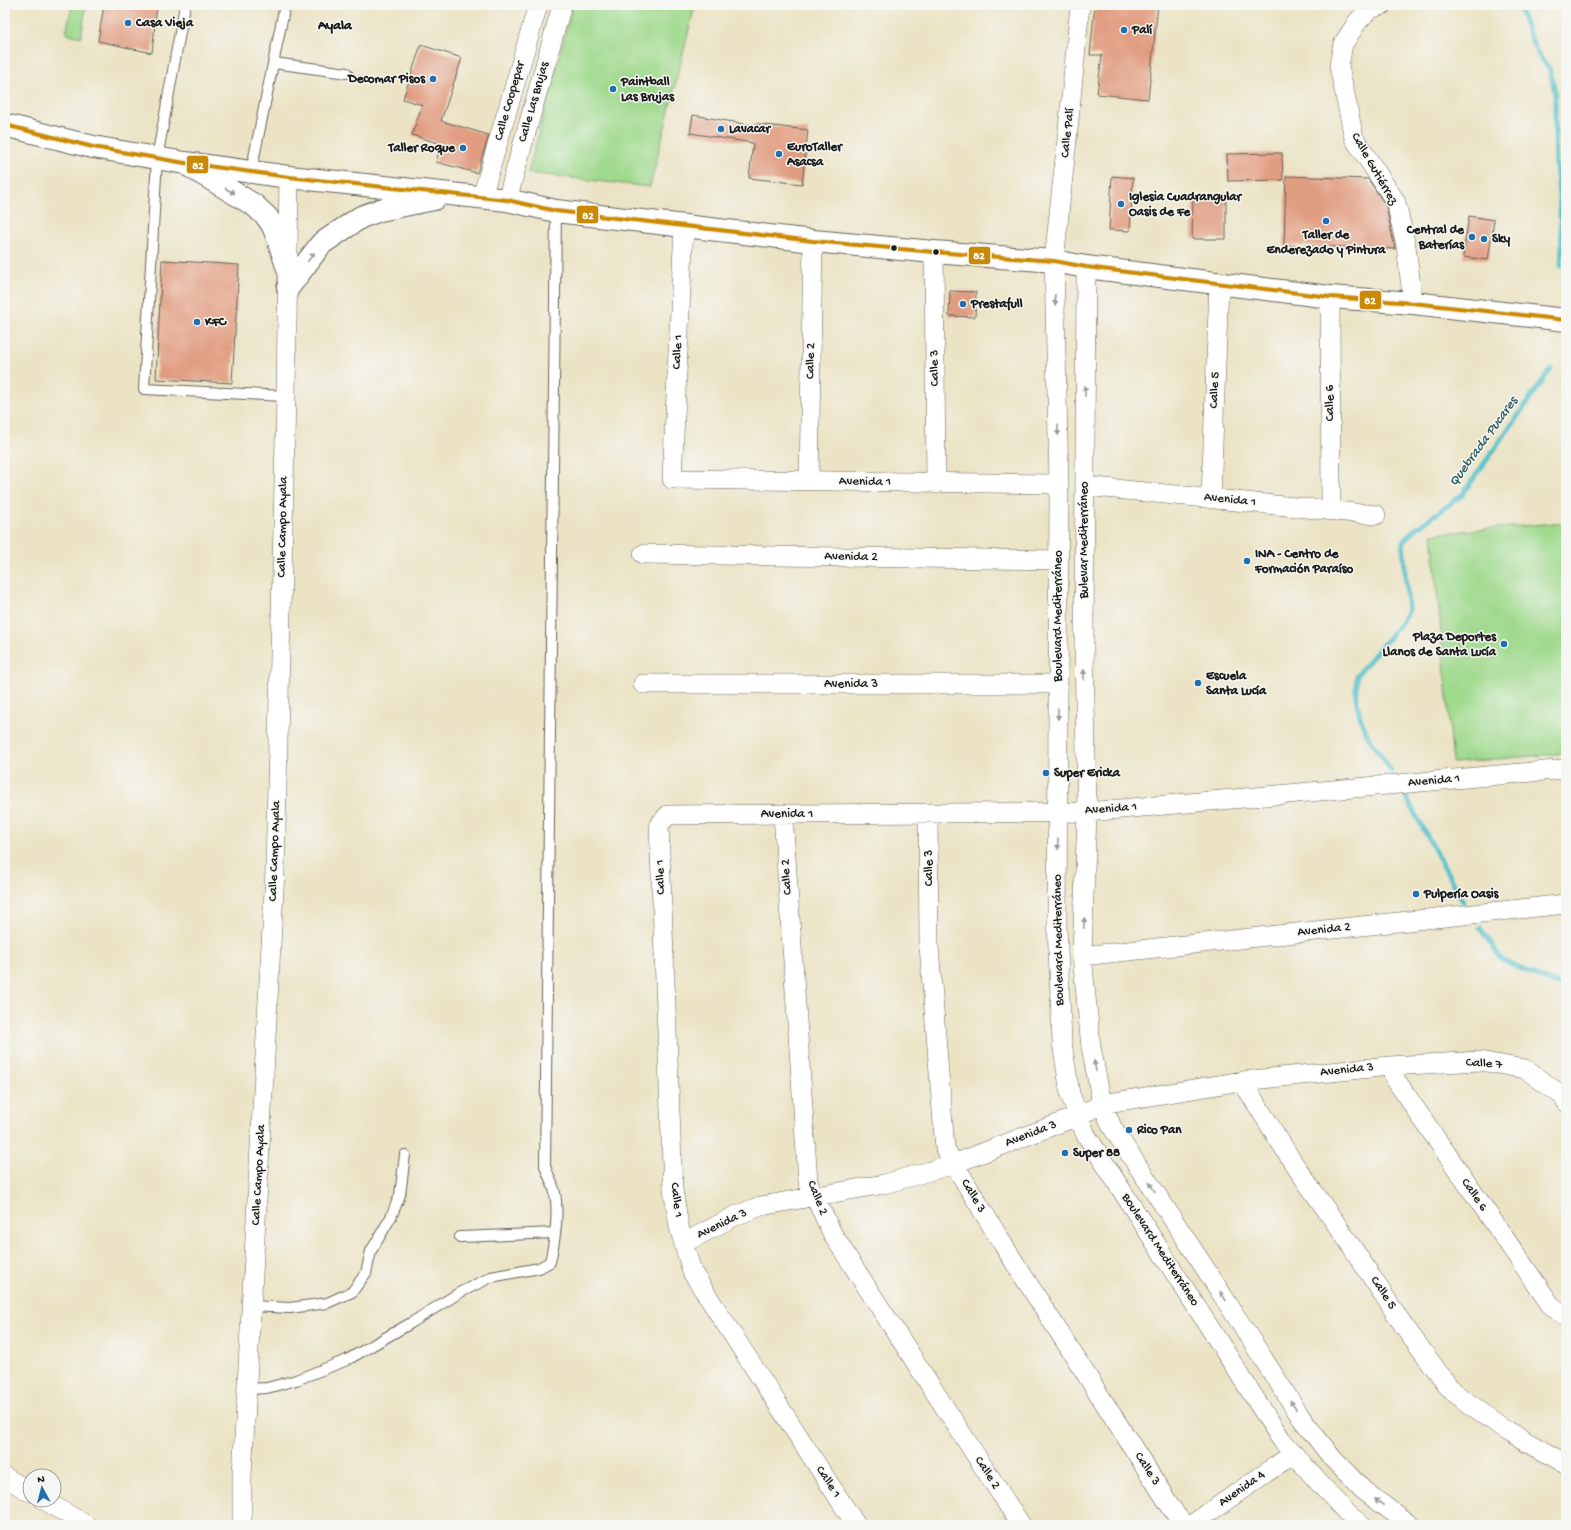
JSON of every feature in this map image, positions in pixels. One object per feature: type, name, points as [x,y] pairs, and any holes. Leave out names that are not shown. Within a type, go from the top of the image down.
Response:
[{"type":"main road","points":[[5,126],[92,147],[184,164],[289,177],[506,200],[556,211],[813,240],[934,252],[1054,261],[1086,268],[1330,297],[1413,303],[1566,320]]},
{"type":"main road","points":[[184,164],[254,205],[267,217],[278,239],[288,279]]},
{"type":"main road","points":[[288,279],[321,244],[361,217],[380,210],[456,195]]},
{"type":"street","name":"Calle Coopepar","points":[[482,197],[538,5]]},
{"type":"street","name":"Calle Las Brujas","points":[[506,200],[562,5]]},
{"type":"street","name":"Calle Palí","points":[[1054,261],[1080,5]]},
{"type":"street","name":"Calle Gutiérrez","points":[[1382,5],[1370,9],[1358,21],[1343,44],[1340,66],[1354,138],[1396,202],[1406,246],[1413,303]]},
{"type":"street","name":"Calle Campo Ayala","points":[[242,1525],[242,1476],[248,1389],[275,872],[286,396],[289,177]]},
{"type":"street","name":"Calle 1","points":[[672,479],[684,226]]},
{"type":"street","name":"Calle 2","points":[[809,481],[813,240]]},
{"type":"street","name":"Calle 3","points":[[934,252],[936,484]]},
{"type":"street","name":"Boulevard Mediterráneo","points":[[1054,261],[1059,484],[1057,926],[1062,1042],[1070,1094],[1085,1133],[1277,1432],[1293,1454],[1321,1485],[1351,1517],[1362,1525]]},
{"type":"street","name":"Bulevar Mediterráneo","points":[[1086,268],[1084,646],[1087,812]]},
{"type":"street","name":"Calle 5","points":[[1210,498],[1219,283]]},
{"type":"street","name":"Calle 6","points":[[1330,297],[1331,510]]},
{"type":"street","name":"Avenida 1","points":[[672,479],[936,484],[1059,484]]},
{"type":"street","name":"Avenida 1","points":[[1085,486],[1376,515]]},
{"type":"street","name":"Avenida 2","points":[[643,554],[1059,560]]},
{"type":"street","name":"Avenida 3","points":[[643,684],[1058,684]]},
{"type":"street","name":"Avenida 1","points":[[659,825],[668,815],[1058,811],[1087,812],[1566,769]]},
{"type":"street","name":"Boulevard Mediterráneo","points":[[1087,812],[1082,956],[1091,1047],[1102,1104],[1112,1127],[1302,1419],[1333,1459],[1363,1490],[1410,1525]]},
{"type":"street","name":"Calle 3","points":[[928,813],[929,946],[945,1149],[1004,1246],[1172,1508],[1185,1525]]},
{"type":"street","name":"Calle 2","points":[[783,814],[808,1182],[833,1235],[1021,1525]]},
{"type":"street","name":"Calle 1","points":[[659,825],[673,1188],[679,1227],[692,1272],[856,1525]]},
{"type":"street","name":"Avenida 2","points":[[1082,956],[1566,904]]},
{"type":"street","name":"Calle 7","points":[[1390,1066],[1480,1062],[1525,1069],[1564,1097],[1566,1102]]},
{"type":"street","name":"Calle 6","points":[[1390,1066],[1395,1079],[1550,1304],[1566,1318]]},
{"type":"street","name":"Avenida 3","points":[[684,1243],[737,1215],[761,1206],[884,1184],[954,1164],[1078,1116],[1102,1104],[1242,1081],[1390,1066]]},
{"type":"street","name":"Calle 5","points":[[1242,1081],[1294,1164],[1346,1238],[1404,1326],[1452,1391],[1507,1431],[1566,1464]]},
{"type":"street","name":"Avenida 4","points":[[1191,1525],[1293,1454]]},
{"type":"street","points":[[5,1477],[22,1487]]},
{"type":"street","points":[[57,1508],[86,1525]]},
{"type":"lane","points":[[185,5],[157,158],[144,389],[286,396]]},
{"type":"lane","points":[[251,172],[285,5]]},
{"type":"lane","points":[[274,63],[347,73]]},
{"type":"lane","points":[[248,1389],[267,1388],[296,1380],[346,1360],[472,1286],[491,1278],[539,1268],[550,1262],[556,1214],[555,1193],[546,1166],[546,1158],[556,211]]},
{"type":"lane","points":[[252,1306],[290,1308],[327,1303],[352,1292],[366,1273],[371,1251],[391,1217],[400,1195],[405,1154]]},
{"type":"lane","points":[[460,1237],[554,1233]]},
{"type":"green space","points":[[72,5],[86,6],[81,37],[66,33]]},
{"type":"green space","name":"Paintball Las Brujas","points":[[573,5],[695,5],[650,187],[528,173]]},
{"type":"green space","name":"Plaza Deportes Llanos de Santa Lucía","points":[[1566,522],[1566,753],[1453,763],[1432,534]]},
{"type":"building","name":"Casa Vieja","points":[[104,5],[157,5],[152,53],[98,41]]},
{"type":"building","name":"Palí","points":[[1095,5],[1158,5],[1148,99],[1097,94],[1102,55],[1090,55]]},
{"type":"building","name":"Decomar Pisos","points":[[421,45],[462,58],[441,121],[489,135],[477,173],[436,162],[441,144],[412,135],[422,105],[403,99]]},
{"type":"building","name":"EuroTaller Asacsa","points":[[693,115],[756,126],[756,124],[808,130],[802,184],[749,178],[753,143],[690,133]]},
{"type":"building","points":[[1282,153],[1283,180],[1228,181],[1227,154]]},
{"type":"building","name":"Iglesia Cuadrangular Oasis de Fe","points":[[1112,176],[1133,178],[1130,231],[1109,230]]},
{"type":"building","name":"Taller de Enderezado y Pintura","points":[[1286,176],[1368,179],[1386,206],[1395,249],[1284,245]]},
{"type":"building","points":[[1193,197],[1226,197],[1226,239],[1192,239]]},
{"type":"building","points":[[1469,216],[1494,220],[1488,260],[1463,257]]},
{"type":"building","name":"KFC","points":[[162,260],[239,265],[232,383],[156,379]]},
{"type":"building","name":"Prestafull","points":[[950,291],[976,292],[975,317],[949,316]]},
{"type":"waterway","name":"Quebrada Pucares","points":[[1520,5],[1523,19],[1537,53],[1550,70],[1555,92],[1556,163],[1562,244],[1561,266]]},
{"type":"waterway","name":"Quebrada Pucares","points":[[1391,771],[1370,739],[1361,720],[1356,682],[1357,675],[1402,622],[1408,610],[1403,542],[1413,531],[1462,495],[1551,369]]},
{"type":"waterway","name":"Quebrada Pucares","points":[[1406,797],[1463,902]]},
{"type":"waterway","name":"Quebrada Pucares","points":[[1480,928],[1503,961],[1553,983],[1566,985]]},
{"type":"transit line","name":"82","points":[[5,125],[93,147],[185,163],[289,177],[507,200],[556,211],[813,241],[1054,261],[1086,267],[1330,297],[1413,303],[1566,320]]},
{"type":"place","name":"Casa Vieja","points":[[128,23]]},
{"type":"place","name":"Palí","points":[[1124,30]]},
{"type":"place","name":"Decomar Pisos","points":[[433,79]]},
{"type":"place","name":"Paintball Las Brujas","points":[[613,89]]},
{"type":"place","name":"Lavacar","points":[[721,129]]},
{"type":"place","name":"Taller Roque","points":[[463,148]]},
{"type":"place","name":"EuroTaller Asacsa","points":[[779,154]]},
{"type":"place","name":"Iglesia Cuadrangular Oasis de Fe","points":[[1121,204]]},
{"type":"place","name":"Taller de Enderezado y Pintura","points":[[1326,221]]},
{"type":"place","name":"Central de Baterías","points":[[1472,237]]},
{"type":"place","name":"Sky","points":[[1484,239]]},
{"type":"place","name":"Prestafull","points":[[963,304]]},
{"type":"place","name":"KFC","points":[[197,322]]},
{"type":"place","name":"INA - Centro de Formación Paraíso","points":[[1247,561]]},
{"type":"place","name":"Plaza Deportes Llanos de Santa Lucía","points":[[1504,644]]},
{"type":"place","name":"Escuela Santa Lucía","points":[[1198,683]]},
{"type":"place","name":"Super Ericka","points":[[1046,773]]},
{"type":"place","name":"Pulpería Oasis","points":[[1416,894]]},
{"type":"place","name":"Rico Pan","points":[[1129,1130]]},
{"type":"place","name":"Super 88","points":[[1065,1153]]},
{"type":"district","name":"Ayala","points":[[335,26]]}]
